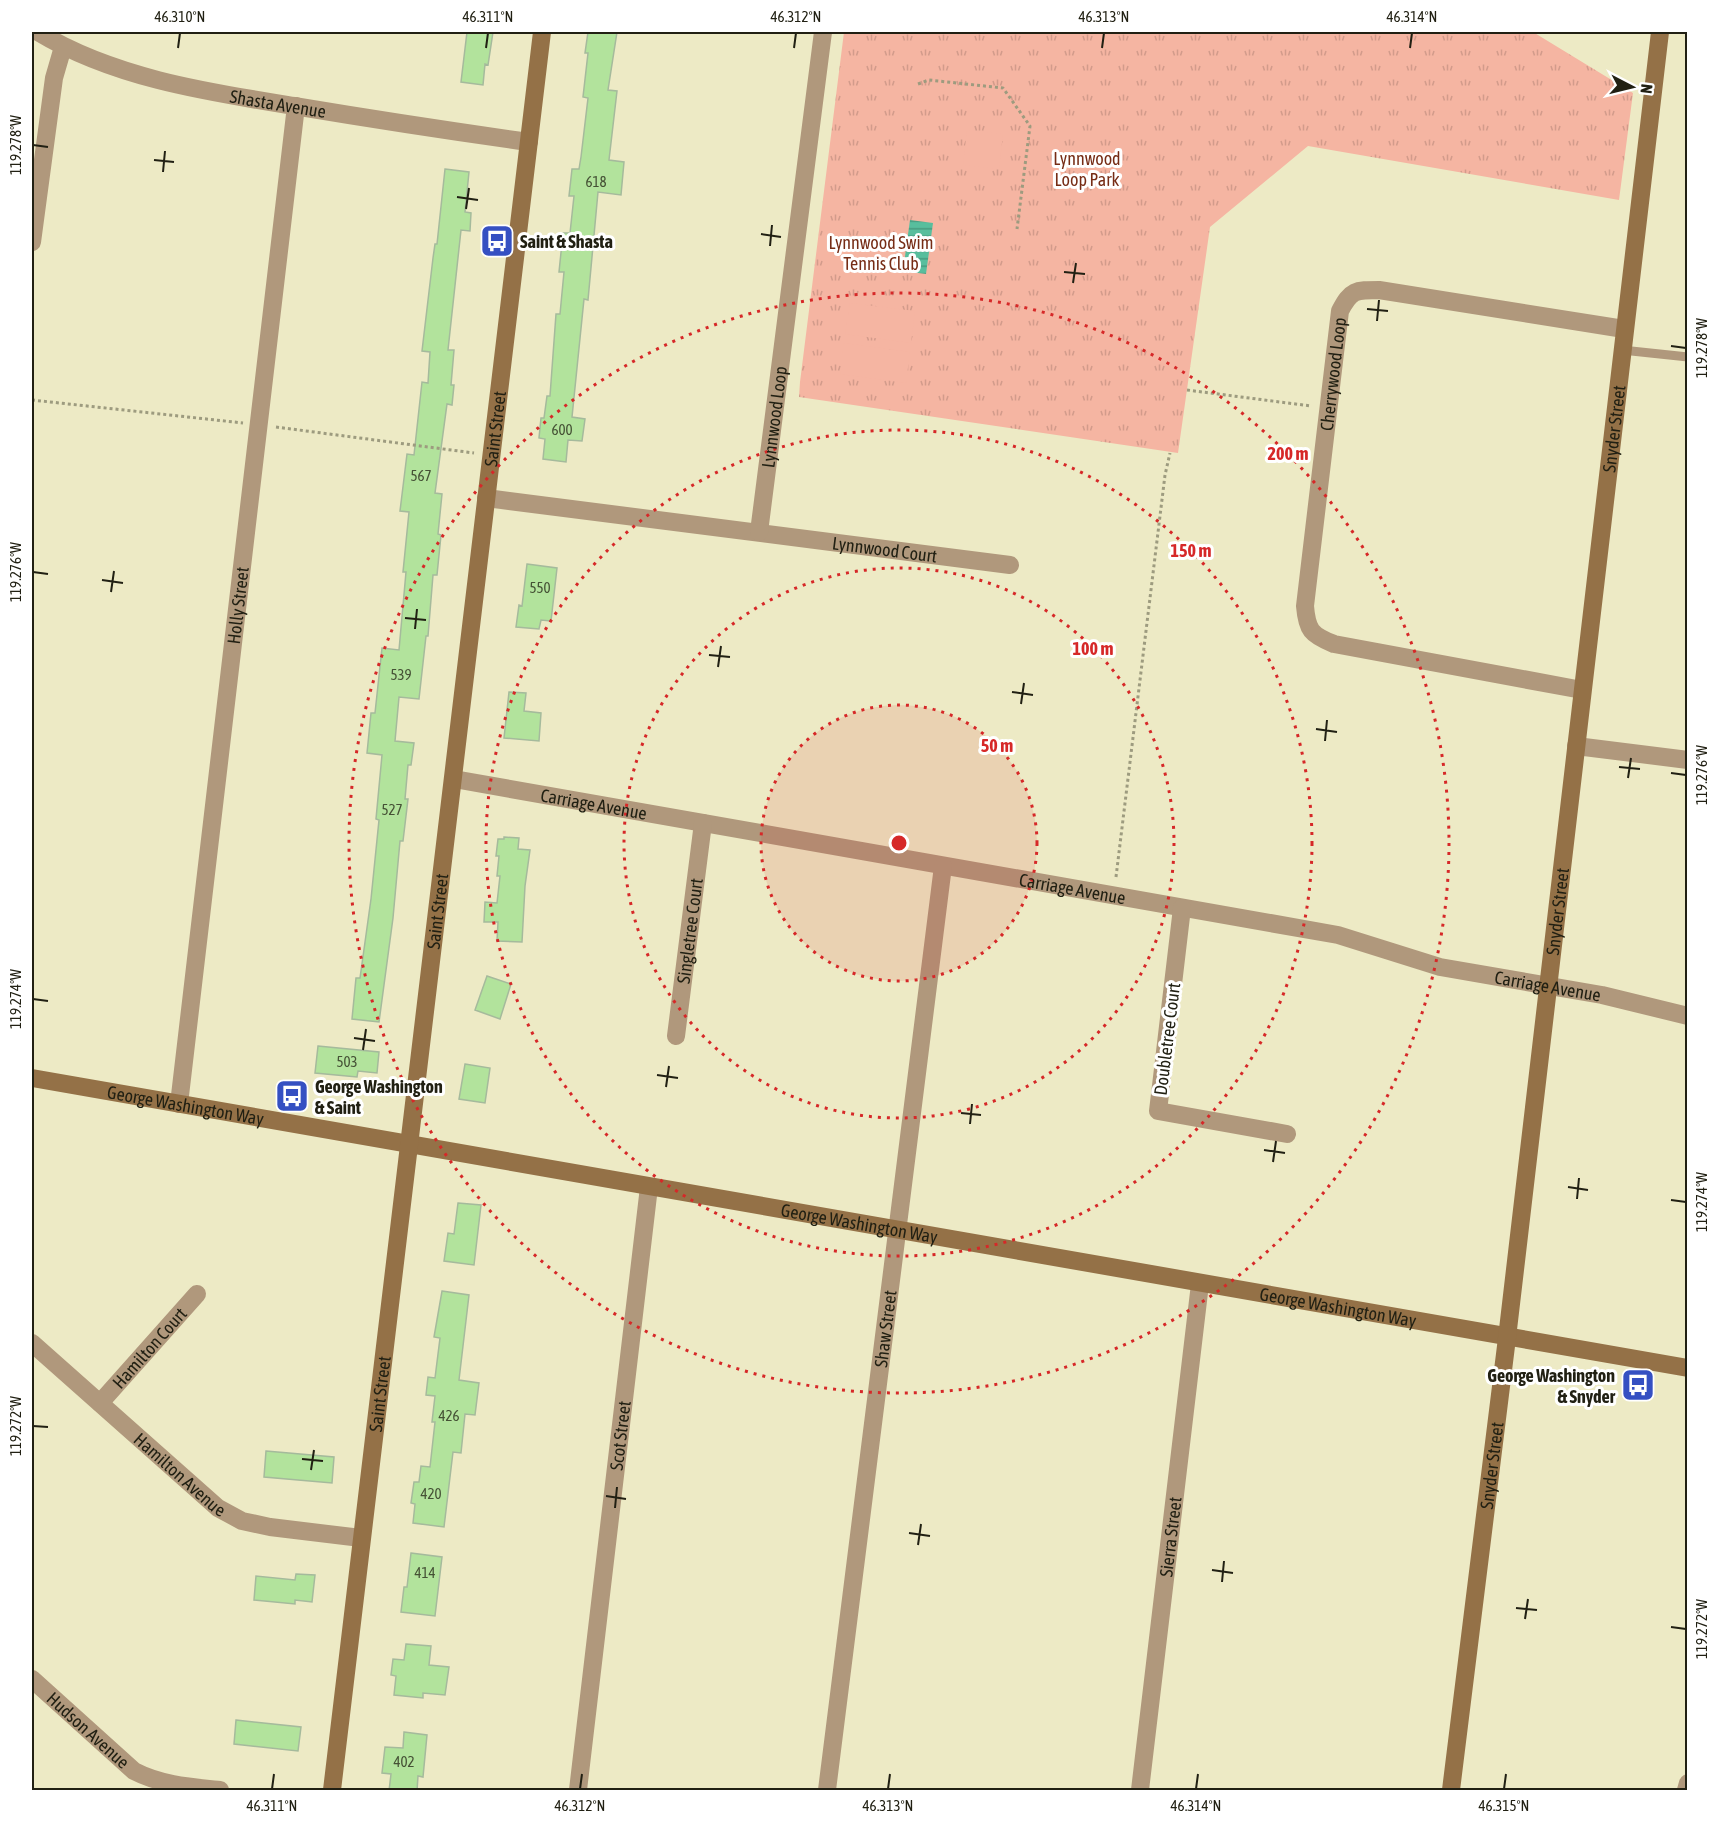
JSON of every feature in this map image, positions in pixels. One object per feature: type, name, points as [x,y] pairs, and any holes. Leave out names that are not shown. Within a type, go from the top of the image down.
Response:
[{"type":"street","name":"Shasta Avenue","points":[[38,32],[63,47],[143,75],[218,94],[529,142]]},
{"type":"street","name":"Saint Street","points":[[332,1791],[542,32]]},
{"type":"street","name":"Lynnwood Loop","points":[[759,532],[823,32]]},
{"type":"street","name":"Snyder Street","points":[[1451,1791],[1507,1338],[1660,32]]},
{"type":"street","points":[[32,242],[54,78],[63,47]]},
{"type":"street","name":"Holly Street","points":[[179,1104],[296,106]]},
{"type":"street","name":"Cherrywood Loop","points":[[1582,690],[1334,644],[1317,638],[1306,625],[1305,606],[1340,311],[1348,297],[1360,290],[1379,290],[1624,329]]},
{"type":"street","points":[[486,498],[759,532]]},
{"type":"street","name":"Lynnwood Court","points":[[759,532],[1010,565]]},
{"type":"street","points":[[1576,746],[1688,760]]},
{"type":"street","name":"Carriage Avenue","points":[[454,779],[1338,935],[1440,967],[1602,995],[1688,1016]]},
{"type":"street","name":"Singletree Court","points":[[676,1036],[703,824]]},
{"type":"street","name":"Shaw Street","points":[[827,1791],[943,866]]},
{"type":"street","name":"Doubletree Court","points":[[1182,908],[1158,1111],[1287,1134]]},
{"type":"street","name":"George Washington Way","points":[[32,1078],[1688,1368]]},
{"type":"street","name":"Scot Street","points":[[578,1791],[649,1187]]},
{"type":"street","name":"Sierra Street","points":[[1140,1791],[1200,1284]]},
{"type":"street","name":"Hamilton Court","points":[[100,1403],[197,1294]]},
{"type":"street","name":"Hamilton Avenue","points":[[32,1343],[218,1508],[242,1521],[270,1527],[362,1538]]},
{"type":"street","name":"Hudson Avenue","points":[[32,1679],[134,1771],[166,1784],[220,1791]]},
{"type":"street","points":[[1686,1791],[1688,1783]]},
{"type":"lane","points":[[1622,350],[1688,357]]},
{"type":"path","points":[[918,84],[929,80],[1003,88],[1030,126],[1017,229]]},
{"type":"path","points":[[1187,390],[1312,407]]},
{"type":"path","points":[[1116,879],[1165,475],[1170,453]]},
{"type":"green space","name":"Lynnwood Loop Park","points":[[844,32],[1533,32],[1633,93],[1619,200],[1308,146],[1210,227],[1178,453],[799,397]]},
{"type":"green space","points":[[967,130],[1003,134],[999,169],[963,165]]},
{"type":"green space","points":[[850,303],[915,311],[911,343],[845,334]]},
{"type":"green space","points":[[844,343],[910,352],[906,383],[840,374]]},
{"type":"shaded area","points":[[910,220],[933,223],[926,274],[903,271]]},
{"type":"building","points":[[467,32],[493,32],[488,65],[485,64],[483,85],[461,82]]},
{"type":"building","points":[[588,32],[617,32],[608,90],[617,91],[609,160],[624,162],[621,195],[598,192],[588,300],[584,299],[572,417],[585,419],[582,441],[568,440],[566,462],[543,459],[545,439],[539,438],[541,418],[544,418],[547,396],[550,396],[556,314],[560,314],[564,272],[559,272],[563,233],[570,233],[574,196],[569,196],[572,169],[579,169],[581,157],[588,98],[583,97]]},
{"type":"building","points":[[445,169],[469,172],[465,212],[471,213],[470,231],[461,230],[448,350],[454,350],[451,385],[454,385],[452,405],[447,404],[435,493],[442,494],[438,534],[441,535],[437,575],[433,575],[428,636],[426,636],[419,699],[399,697],[395,741],[414,743],[411,765],[408,765],[405,799],[408,799],[403,841],[400,841],[393,918],[379,1022],[352,1019],[356,978],[360,978],[371,899],[379,820],[376,819],[382,755],[367,753],[371,713],[375,713],[382,648],[399,650],[409,512],[400,511],[407,454],[414,455],[422,382],[428,383],[430,352],[422,351]]},
{"type":"building","points":[[527,564],[557,568],[551,621],[541,620],[539,629],[516,627],[519,605],[522,606]]},
{"type":"building","points":[[509,692],[526,693],[524,711],[541,713],[539,741],[504,738]]},
{"type":"building","points":[[504,837],[519,838],[518,849],[530,850],[525,886],[522,942],[497,941],[498,922],[484,922],[485,902],[497,903],[500,876],[497,876],[499,856],[496,856],[498,839],[504,839]]},
{"type":"building","points":[[487,976],[511,984],[500,1019],[475,1010]]},
{"type":"building","points":[[318,1046],[379,1052],[377,1073],[358,1071],[357,1077],[315,1073]]},
{"type":"building","points":[[465,1064],[490,1068],[485,1103],[459,1099]]},
{"type":"building","points":[[458,1203],[481,1205],[474,1265],[444,1261],[448,1233],[454,1234]]},
{"type":"building","points":[[442,1291],[469,1295],[459,1380],[479,1383],[475,1415],[465,1414],[461,1453],[453,1452],[444,1527],[413,1523],[415,1504],[411,1503],[414,1482],[419,1482],[421,1466],[430,1467],[435,1422],[432,1422],[435,1396],[426,1395],[428,1377],[435,1378],[440,1338],[434,1337]]},
{"type":"building","points":[[266,1451],[334,1457],[332,1483],[264,1477]]},
{"type":"building","points":[[411,1553],[442,1557],[435,1616],[401,1612]]},
{"type":"building","points":[[296,1574],[315,1575],[312,1602],[295,1600],[295,1604],[254,1600],[256,1576],[295,1580]]},
{"type":"building","points":[[406,1644],[431,1646],[429,1665],[449,1667],[445,1695],[423,1693],[423,1698],[394,1695],[396,1676],[391,1675],[393,1659],[404,1660]]},
{"type":"building","points":[[236,1720],[301,1727],[298,1751],[234,1744]]},
{"type":"building","points":[[404,1732],[427,1735],[423,1777],[418,1776],[417,1791],[389,1791],[391,1774],[382,1773],[385,1747],[403,1748]]},
{"type":"place","name":"Saint & Shasta","points":[[497,241]]},
{"type":"place","name":"George Washington & Saint","points":[[292,1096]]},
{"type":"place","name":"George Washington & Snyder","points":[[1638,1385]]},
{"type":"park label","name":"Lynnwood Swim Tennis Club","points":[[881,252]]}]
